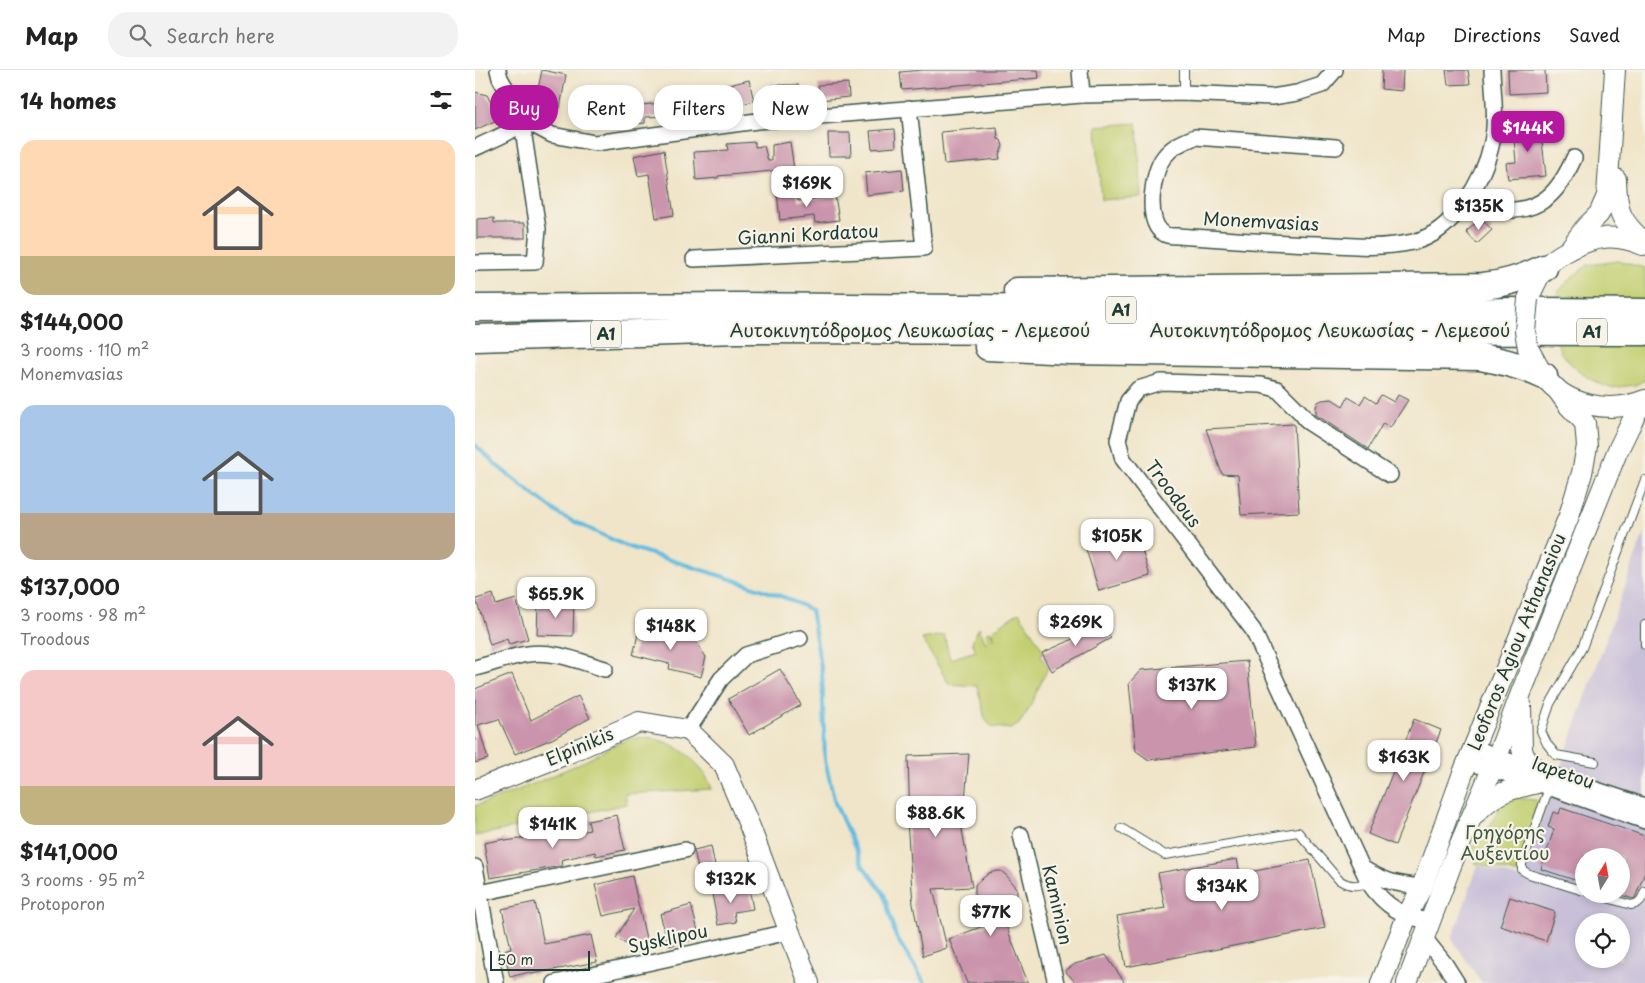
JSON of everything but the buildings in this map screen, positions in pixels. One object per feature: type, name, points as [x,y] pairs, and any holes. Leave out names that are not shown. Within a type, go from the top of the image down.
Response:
[{"type":"highway","points":[[737,318],[904,295],[1062,290],[1483,286],[1505,284],[1524,278],[1544,268]]},
{"type":"highway","name":"Αυτοκινητόδρομος Λευκωσίας - Λεμεσού","points":[[475,308],[737,318],[1645,332]]},
{"type":"highway","name":"Αυτοκινητόδρομος Λευκωσίας - Λεμεσού","points":[[475,338],[737,318],[1385,312],[1645,312]]},
{"type":"highway","points":[[737,318],[911,344],[1070,351],[1480,357],[1505,361],[1528,368],[1550,382]]},
{"type":"main road","points":[[1569,250],[1585,228],[1599,214],[1607,196],[1615,70]]},
{"type":"main road","points":[[1627,70],[1616,179],[1617,198],[1621,214],[1628,228],[1645,244]]},
{"type":"main road","points":[[1544,268],[1556,257],[1585,241],[1618,238],[1645,244]]},
{"type":"main road","name":"Leoforos Agiou Athanasiou","points":[[1381,983],[1407,916],[1422,887],[1471,754],[1569,516],[1582,473],[1587,446],[1585,423],[1550,382],[1528,348],[1525,314],[1528,299],[1544,268]]},
{"type":"main road","points":[[1550,382],[1570,397],[1585,404],[1618,407],[1645,401]]},
{"type":"main road","name":"Leoforos Agiou Athanasiou","points":[[1407,983],[1454,857],[1494,763],[1617,452],[1637,411],[1645,401]]},
{"type":"main road","points":[[1472,817],[1492,798],[1508,790],[1541,780],[1524,756],[1522,749],[1521,693]]},
{"type":"main road","name":"Elpinikis","points":[[475,790],[564,755],[639,722],[688,730]]},
{"type":"main road","points":[[688,730],[724,765],[750,827],[809,983]]},
{"type":"street","points":[[498,70],[504,85]]},
{"type":"street","points":[[1079,70],[1082,95]]},
{"type":"street","points":[[541,130],[552,135],[595,143],[757,121],[1082,95],[1183,93],[1275,97],[1297,93],[1322,84],[1335,70]]},
{"type":"street","name":"Monemvasias","points":[[1336,147],[1195,137],[1178,144],[1164,156],[1157,167],[1152,211],[1155,226],[1163,234],[1177,236],[1377,247],[1415,241],[1443,227],[1457,213],[1467,199],[1483,168],[1492,143],[1494,118],[1492,70]]},
{"type":"street","name":"Gianni Kordatou","points":[[694,259],[924,248],[909,108]]},
{"type":"street","points":[[475,148],[508,130]]},
{"type":"street","points":[[475,263],[535,262],[538,229],[524,130]]},
{"type":"street","points":[[1467,199],[1499,210],[1523,210],[1543,202],[1558,187],[1575,158]]},
{"type":"street","name":"Troodous","points":[[1390,475],[1308,422],[1277,389],[1261,385],[1161,382],[1138,389],[1128,401],[1117,440],[1123,459],[1253,630],[1369,884],[1386,904],[1427,930]]},
{"type":"street","points":[[688,730],[721,680],[745,655],[800,638]]},
{"type":"street","points":[[475,668],[528,654],[544,653],[566,657],[605,669]]},
{"type":"street","name":"Iapetou","points":[[1471,754],[1645,821]]},
{"type":"street","name":"Iapetou","points":[[1541,780],[1645,806]]},
{"type":"street","name":"Kaminion","points":[[1021,835],[1056,983]]},
{"type":"street","points":[[480,893],[685,850]]},
{"type":"street","points":[[475,867],[496,983]]},
{"type":"street","points":[[1361,867],[1388,882],[1422,887]]},
{"type":"street","points":[[1427,930],[1457,983]]},
{"type":"street","name":"Sysklipou","points":[[555,983],[789,932]]},
{"type":"lane","points":[[1183,93],[1184,70]]},
{"type":"lane","points":[[1595,762],[1556,755],[1547,744],[1541,731],[1550,704],[1582,648],[1645,480]]},
{"type":"lane","points":[[1645,626],[1645,644]]},
{"type":"lane","points":[[1541,780],[1522,864],[1523,870],[1529,874],[1575,888]]},
{"type":"lane","points":[[1121,828],[1165,855],[1298,832],[1339,880],[1347,885],[1369,884]]},
{"type":"lane","points":[[1624,903],[1637,904],[1645,891]]},
{"type":"shaded area","points":[[1645,530],[1645,983],[1482,983],[1452,939],[1478,865],[1521,879]]},
{"type":"green space","points":[[1137,123],[1142,197],[1101,200],[1096,126]]},
{"type":"green space","points":[[1618,261],[1645,268],[1645,380],[1635,385],[1610,388],[1579,372],[1561,353],[1557,341],[1555,306],[1558,292],[1572,277],[1588,265]]},
{"type":"green space","points":[[1019,612],[1043,650],[1041,656],[1048,668],[1027,712],[1019,724],[1011,729],[992,727],[985,719],[977,686],[949,684],[922,639],[944,635],[950,659],[976,651],[972,642],[979,627],[985,642],[988,641],[986,633],[990,631],[994,639],[993,630]]},
{"type":"green space","points":[[634,738],[658,740],[678,748],[699,766],[712,789],[625,794],[627,804],[475,836],[475,806],[544,779],[615,745]]},
{"type":"green space","name":"Γρηγόρης Αυξεντίου","points":[[1515,798],[1535,800],[1546,804],[1519,874],[1475,863],[1471,849],[1490,826],[1501,804]]},
{"type":"waterway","points":[[475,445],[501,469],[560,515],[626,546],[737,581],[786,598],[811,610],[822,673],[825,760],[835,803],[863,866],[884,894],[896,937],[925,983]]}]
